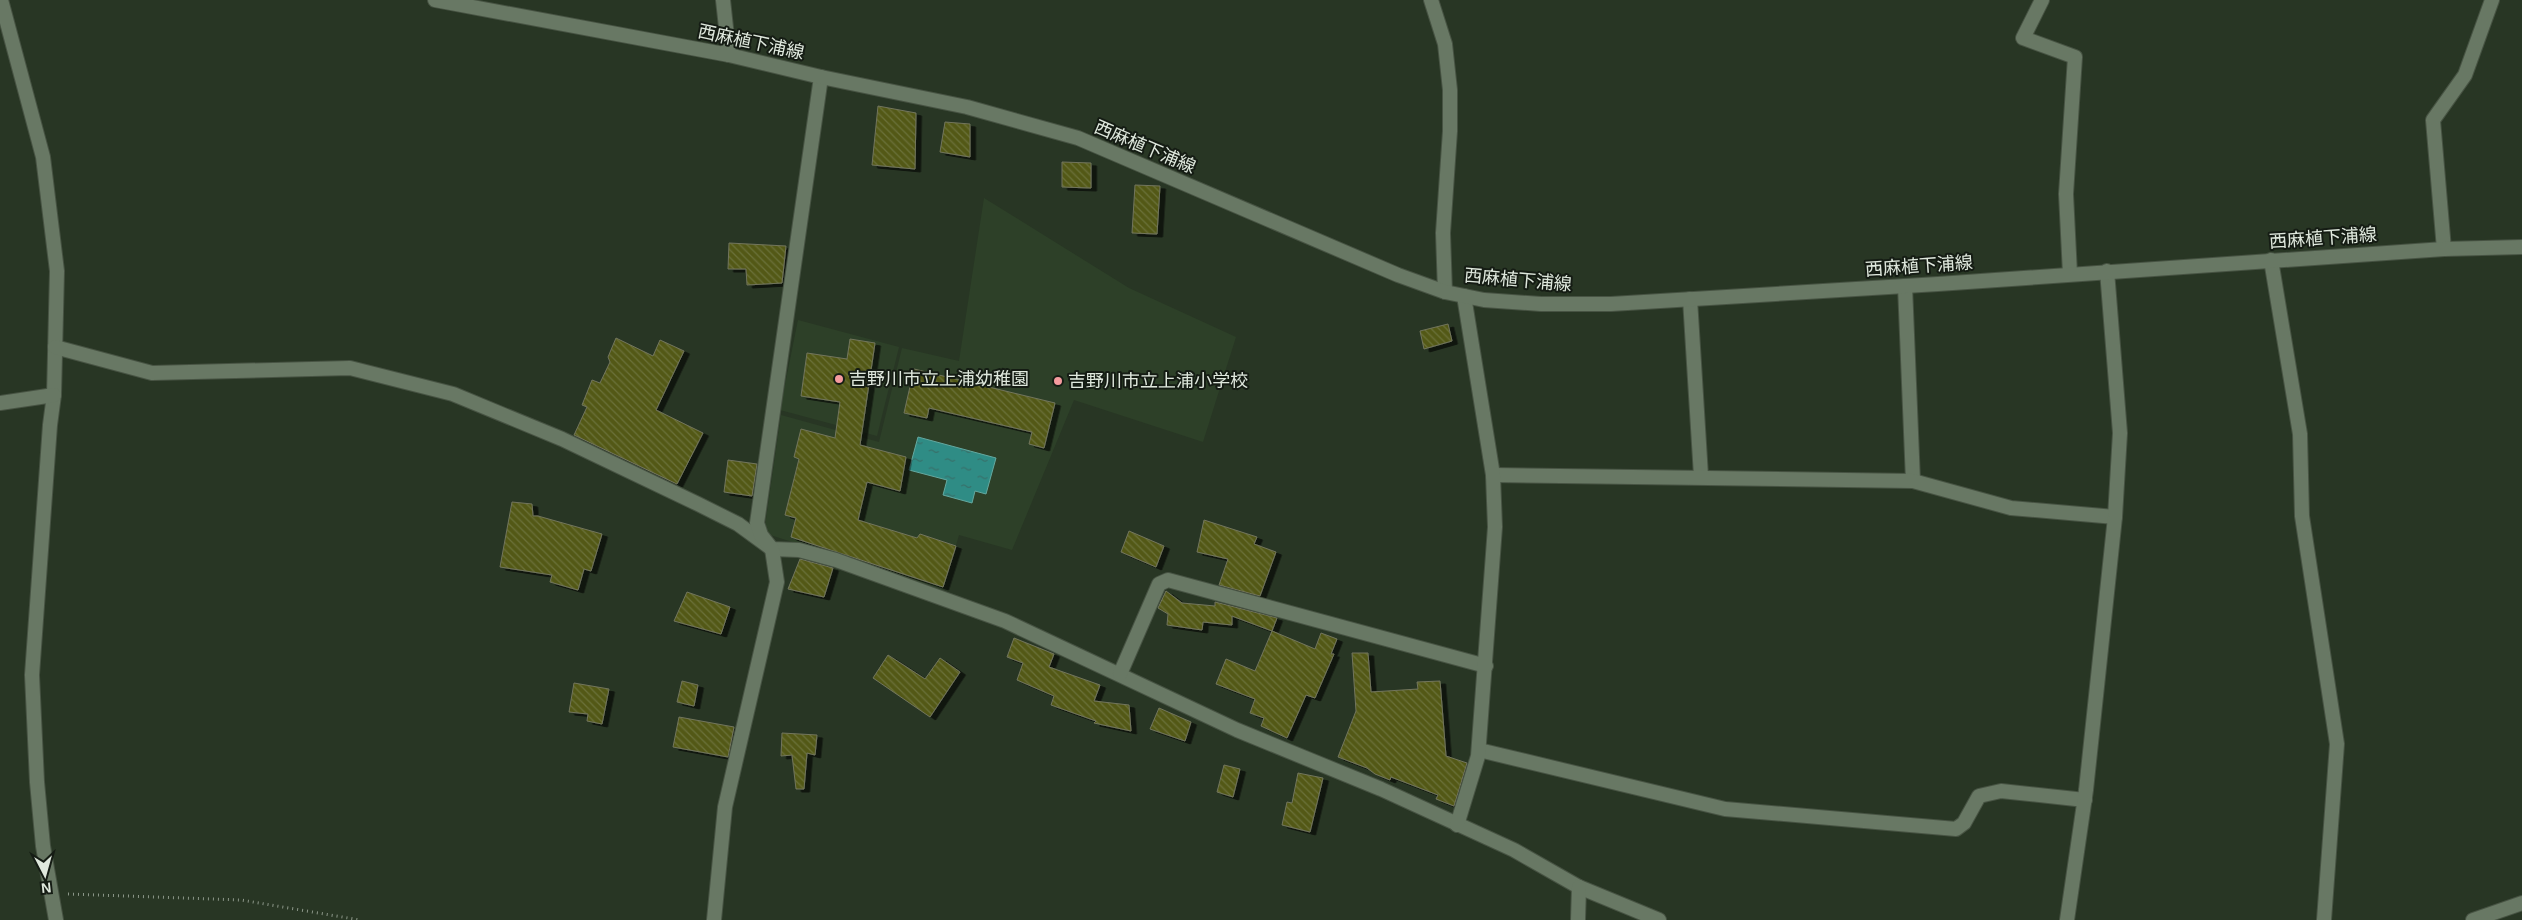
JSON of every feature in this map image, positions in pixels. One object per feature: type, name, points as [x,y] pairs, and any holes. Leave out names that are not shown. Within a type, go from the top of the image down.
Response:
[{"type":"street","points":[[1,0],[43,157],[57,271],[54,396],[50,425],[32,675],[37,782],[44,846],[56,920]]},
{"type":"street","name":"西麻植下浦線","points":[[435,0],[729,55],[821,77],[967,107],[1078,138],[1398,275],[1445,292],[1464,296],[1541,304],[1611,304],[2444,249],[2522,247]]},
{"type":"street","points":[[723,0],[729,55]]},
{"type":"street","points":[[1431,0],[1445,44],[1450,90],[1450,131],[1444,233],[1445,292]]},
{"type":"street","points":[[2042,0],[2023,38],[2075,57],[2066,194],[2070,274]]},
{"type":"street","points":[[2444,249],[2433,120],[2465,75],[2492,0]]},
{"type":"street","points":[[714,920],[725,806],[777,582],[772,549],[761,535],[756,523],[821,77]]},
{"type":"street","points":[[2271,260],[2300,434],[2302,516],[2337,744],[2324,920]]},
{"type":"street","points":[[2067,920],[2085,800],[2115,517],[2120,433],[2107,271]]},
{"type":"street","points":[[1905,286],[1913,481]]},
{"type":"street","points":[[1457,825],[1479,750],[1495,527],[1494,475],[1464,296]]},
{"type":"street","points":[[1690,299],[1701,476]]},
{"type":"street","points":[[55,347],[152,372],[350,368],[453,394],[562,439],[698,504],[738,524],[772,549],[799,550],[920,589],[1006,621],[1237,730],[1381,789],[1514,850],[1579,888],[1659,920]]},
{"type":"street","points":[[0,403],[54,396]]},
{"type":"street","points":[[1494,475],[1701,476],[1913,481],[2011,508],[2115,517]]},
{"type":"street","points":[[1120,674],[1159,584],[1168,580],[1486,666]]},
{"type":"street","points":[[1479,750],[1725,809],[1878,823],[1956,829],[1964,823],[1979,796],[2001,791],[2085,800]]},
{"type":"street","points":[[1578,920],[1579,888]]},
{"type":"street","points":[[2473,920],[2522,903]]},
{"type":"path","points":[[52,893],[241,900],[360,920]]},
{"type":"shaded area","name":"吉野川市立上浦小学校","points":[[984,198],[1129,288],[1236,337],[1203,442],[1074,400],[1012,550],[959,535],[943,590],[764,533],[781,415],[879,442],[902,348],[959,361]]},
{"type":"shaded area","name":"吉野川市立上浦幼稚園","points":[[798,320],[899,347],[877,436],[780,410]]},
{"type":"water","points":[[918,437],[996,458],[986,494],[975,491],[972,503],[943,495],[947,480],[909,470]]},
{"type":"building","points":[[878,106],[916,113],[915,169],[872,165]]},
{"type":"building","points":[[945,122],[970,124],[970,157],[940,152]]},
{"type":"building","points":[[1062,162],[1091,163],[1091,188],[1062,187]]},
{"type":"building","points":[[1135,185],[1160,186],[1157,234],[1132,233]]},
{"type":"building","points":[[729,243],[786,246],[782,283],[747,285],[746,269],[728,269]]},
{"type":"building","points":[[1448,324],[1452,341],[1424,349],[1420,331]]},
{"type":"building","points":[[616,338],[653,356],[660,340],[684,351],[656,410],[703,433],[677,484],[574,435],[587,407],[582,405],[592,380],[600,383],[610,362],[608,357]]},
{"type":"building","points":[[850,339],[875,343],[860,445],[906,457],[900,491],[867,482],[858,520],[917,538],[920,534],[956,546],[943,587],[791,537],[796,518],[785,515],[799,459],[794,457],[801,429],[835,438],[840,402],[801,396],[807,353],[847,359]]},
{"type":"building","points":[[914,369],[1055,403],[1044,448],[1029,444],[1032,432],[929,408],[927,418],[904,413]]},
{"type":"building","points":[[728,460],[757,464],[752,496],[724,492]]},
{"type":"building","points":[[512,502],[532,504],[533,516],[602,534],[591,571],[584,569],[578,590],[550,582],[552,575],[500,567]]},
{"type":"building","points":[[1204,520],[1257,537],[1254,544],[1276,552],[1260,596],[1219,585],[1228,559],[1197,552]]},
{"type":"building","points":[[1129,531],[1164,546],[1156,567],[1121,552]]},
{"type":"building","points":[[800,559],[833,568],[824,597],[788,589]]},
{"type":"building","points":[[1166,591],[1182,603],[1215,606],[1215,602],[1277,618],[1272,631],[1232,616],[1232,625],[1203,622],[1202,630],[1167,625],[1168,614],[1158,608]]},
{"type":"building","points":[[687,592],[730,607],[721,634],[674,621]]},
{"type":"building","points":[[1272,631],[1315,649],[1321,633],[1337,639],[1331,654],[1334,654],[1315,698],[1306,695],[1287,738],[1261,726],[1264,718],[1250,713],[1255,699],[1216,684],[1226,659],[1255,671]]},
{"type":"building","points":[[1014,638],[1054,654],[1049,667],[1100,685],[1094,701],[1129,705],[1131,731],[1094,723],[1096,721],[1051,705],[1054,696],[1017,680],[1023,663],[1007,657]]},
{"type":"building","points":[[1352,653],[1368,653],[1371,692],[1418,689],[1417,682],[1440,681],[1446,756],[1467,763],[1454,806],[1436,799],[1438,795],[1391,777],[1390,780],[1375,774],[1367,768],[1338,757],[1356,711]]},
{"type":"building","points":[[888,655],[925,679],[940,658],[960,672],[930,717],[873,678]]},
{"type":"building","points":[[682,681],[698,685],[694,706],[677,702]]},
{"type":"building","points":[[574,683],[609,689],[602,724],[587,721],[588,714],[569,712]]},
{"type":"building","points":[[1159,708],[1191,722],[1185,741],[1150,729]]},
{"type":"building","points":[[679,717],[734,727],[728,757],[673,747]]},
{"type":"building","points":[[782,733],[817,735],[815,755],[807,753],[804,789],[796,789],[792,755],[781,756]]},
{"type":"building","points":[[1224,765],[1240,769],[1233,797],[1217,792]]},
{"type":"building","points":[[1298,773],[1323,778],[1310,832],[1282,825],[1287,802],[1292,803]]},
{"type":"place","name":"吉野川市立上浦幼稚園","points":[[839,379]]},
{"type":"place","name":"吉野川市立上浦小学校","points":[[1058,381]]}]
